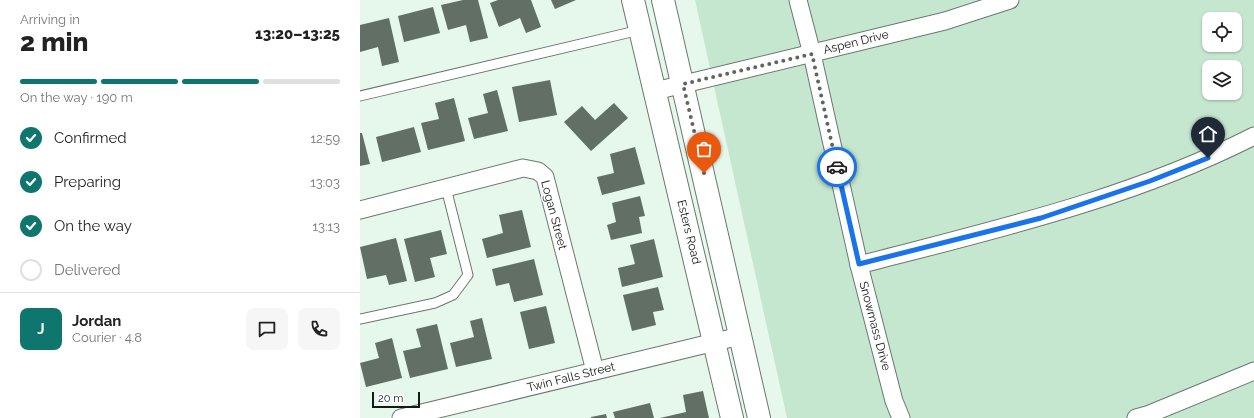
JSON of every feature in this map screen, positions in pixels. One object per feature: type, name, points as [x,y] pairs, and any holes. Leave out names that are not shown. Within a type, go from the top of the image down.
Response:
[{"type":"main road","name":"Esters Road","points":[[633,0],[716,342],[732,418]]},
{"type":"main road","points":[[663,0],[759,418]]},
{"type":"street","name":"Snowmass Drive","points":[[798,0],[812,54],[859,264],[894,401],[902,418]]},
{"type":"street","name":"Aspen Drive","points":[[655,91],[945,21],[1010,0]]},
{"type":"street","points":[[859,264],[1041,218],[1150,181],[1222,152],[1254,136]]},
{"type":"street","name":"Logan Street","points":[[360,210],[523,168],[538,171],[545,177],[595,370]]},
{"type":"street","name":"Twin Falls Street","points":[[401,418],[740,336]]},
{"type":"street","points":[[1136,418],[1254,371]]},
{"type":"lane","points":[[360,96],[640,30]]},
{"type":"lane","points":[[360,319],[435,303],[453,295],[468,275],[446,188]]},
{"type":"green space","points":[[695,0],[1254,0],[1254,418],[787,418]]},
{"type":"building","points":[[463,0],[478,0],[488,38],[470,42],[466,25],[448,30],[441,5]]},
{"type":"building","points":[[498,0],[531,0],[541,27],[526,33],[520,18],[499,27],[490,3]]},
{"type":"building","points":[[551,0],[576,0],[555,9]]},
{"type":"building","points":[[433,7],[440,33],[404,42],[398,16]]},
{"type":"building","points":[[389,18],[399,62],[382,66],[378,47],[360,52],[360,25]]},
{"type":"building","points":[[550,80],[557,115],[519,122],[512,87]]},
{"type":"building","points":[[497,90],[508,131],[474,139],[468,118],[488,113],[483,94]]},
{"type":"building","points":[[454,98],[465,141],[428,150],[421,123],[439,119],[435,103]]},
{"type":"building","points":[[614,103],[628,118],[591,151],[564,122],[582,106],[595,120]]},
{"type":"building","points":[[414,127],[421,152],[382,162],[376,137]]},
{"type":"building","points":[[360,133],[362,133],[370,164],[360,166]]},
{"type":"building","points":[[635,147],[645,184],[602,195],[597,177],[614,173],[610,154]]},
{"type":"building","points":[[640,196],[645,216],[639,217],[642,233],[611,240],[607,225],[616,222],[612,203]]},
{"type":"building","points":[[522,210],[531,247],[487,258],[482,239],[503,233],[499,215]]},
{"type":"building","points":[[441,230],[447,254],[430,258],[435,277],[415,282],[404,239]]},
{"type":"building","points":[[396,238],[407,281],[389,285],[386,275],[367,279],[360,247]]},
{"type":"building","points":[[654,239],[663,277],[622,287],[618,268],[635,264],[630,245]]},
{"type":"building","points":[[534,259],[543,295],[514,302],[509,283],[496,286],[492,269]]},
{"type":"building","points":[[658,287],[664,310],[653,312],[656,325],[632,331],[623,295]]},
{"type":"building","points":[[546,306],[555,343],[529,349],[520,312]]},
{"type":"building","points":[[482,318],[492,359],[456,367],[450,343],[474,337],[470,321]]},
{"type":"building","points":[[437,324],[448,369],[410,378],[403,351],[421,347],[416,329]]},
{"type":"building","points":[[392,338],[402,378],[366,387],[360,363],[379,358],[375,343]]},
{"type":"building","points":[[703,391],[709,418],[660,418],[686,412],[683,395]]},
{"type":"building","points":[[650,403],[654,418],[615,418],[613,412]]},
{"type":"building","points":[[606,414],[607,418],[591,418],[591,417]]},
{"type":"way so far","points":[[704,173],[683,84],[812,54],[837,167]]},
{"type":"route","points":[[837,167],[859,264],[1041,218],[1150,181],[1208,158]]}]
